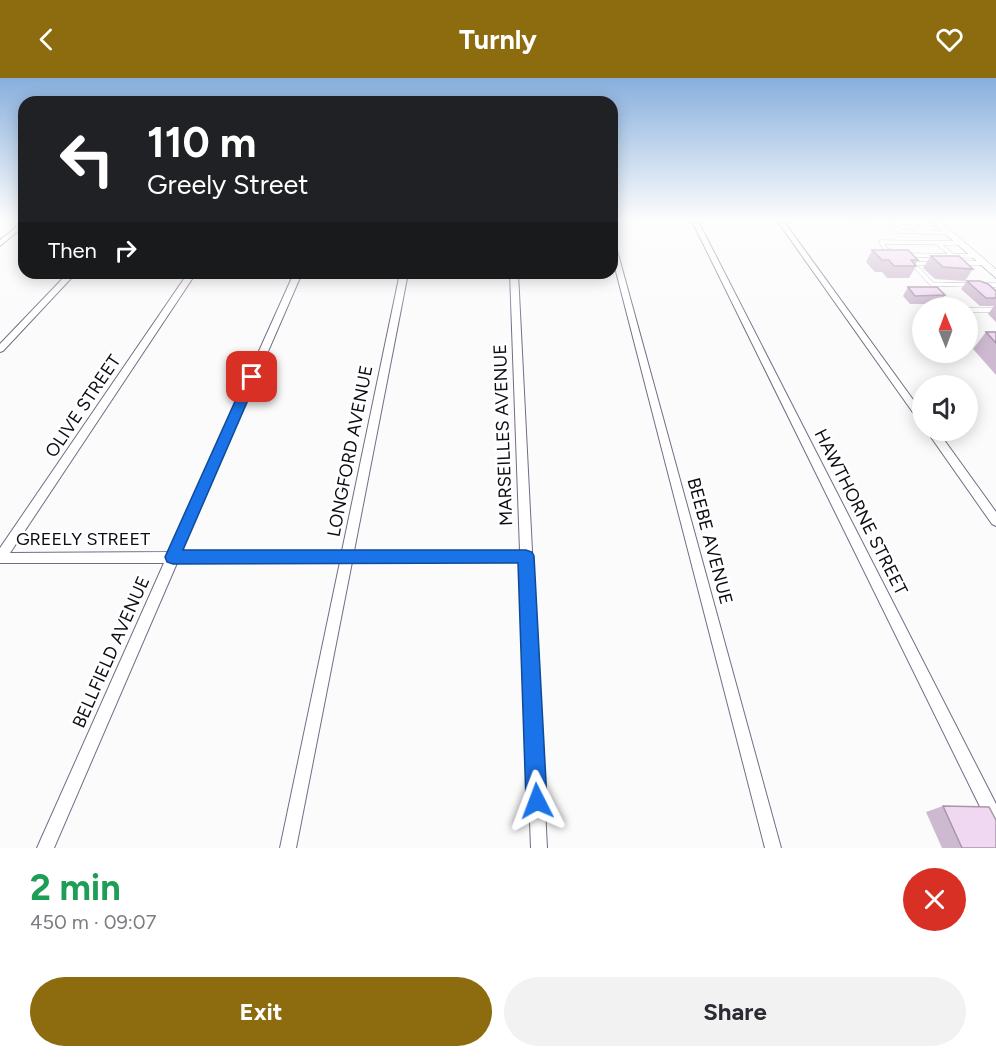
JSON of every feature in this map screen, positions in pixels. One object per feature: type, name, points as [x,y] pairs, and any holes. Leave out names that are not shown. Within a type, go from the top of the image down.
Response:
[{"type":"main road","points":[[974,255],[996,275]]},
{"type":"street","name":"HAWTHORNE STREET","points":[[712,255],[996,821]]},
{"type":"street","points":[[805,255],[912,405]]},
{"type":"street","name":"BEEBE AVENUE","points":[[618,266],[773,848]]},
{"type":"street","points":[[0,349],[66,279]]},
{"type":"street","name":"OLIVE STREET","points":[[0,558],[188,279]]},
{"type":"street","name":"BELLFIELD AVENUE","points":[[45,848],[295,279]]},
{"type":"street","name":"LONGFORD AVENUE","points":[[288,848],[403,279]]},
{"type":"street","name":"MARSEILLES AVENUE","points":[[514,279],[539,848]]},
{"type":"street","points":[[939,441],[996,521]]},
{"type":"street","name":"GREELY STREET","points":[[0,558],[526,556]]},
{"type":"lane","points":[[902,255],[953,256],[979,260]]},
{"type":"lane","points":[[949,263],[979,260]]},
{"type":"lane","points":[[938,263],[913,264],[936,285],[996,285]]},
{"type":"lane","points":[[980,285],[988,293]]},
{"type":"lane","points":[[978,310],[996,310]]},
{"type":"building","points":[[877,255],[913,255],[918,260],[911,260],[916,266],[894,266],[889,260],[882,260]]},
{"type":"building","points":[[931,256],[959,256],[973,269],[943,267]]},
{"type":"building","points":[[967,281],[980,281],[988,284],[996,291],[996,298],[986,298]]},
{"type":"building","points":[[908,287],[937,287],[945,295],[915,296]]},
{"type":"building","points":[[986,332],[996,332],[996,343]]},
{"type":"building","points":[[943,806],[989,807],[996,820],[996,848],[962,848]]},
{"type":"route","points":[[252,377],[173,557],[526,556],[537,801]]}]
